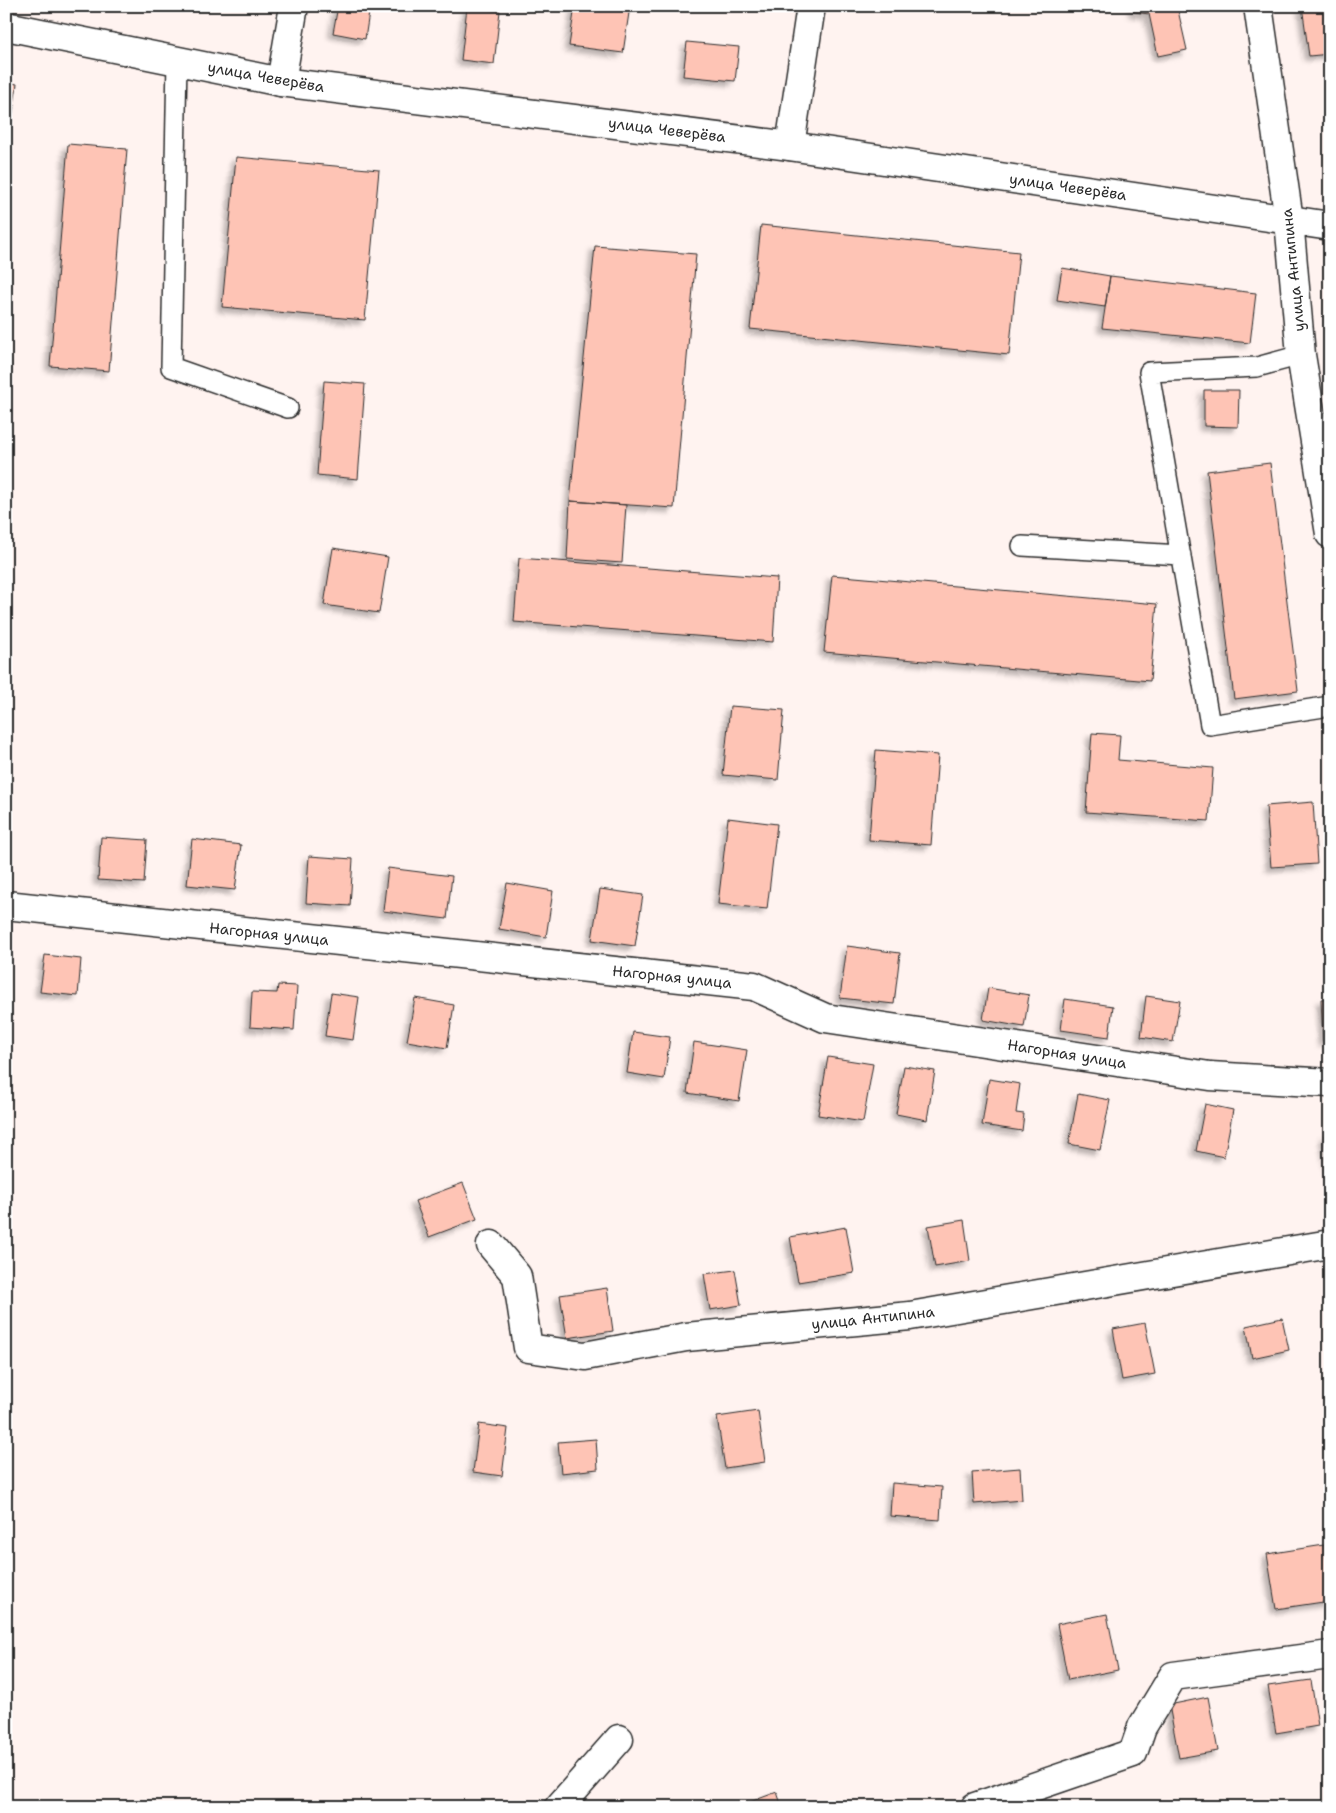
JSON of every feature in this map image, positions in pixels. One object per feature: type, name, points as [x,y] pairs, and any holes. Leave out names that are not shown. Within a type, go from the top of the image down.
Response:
[{"type":"street","points":[[281,82],[294,6]]},
{"type":"street","points":[[790,146],[811,6]]},
{"type":"street","name":"улица Антипина","points":[[1258,6],[1289,220],[1301,355],[1330,534]]},
{"type":"street","name":"улица Чеверёва","points":[[6,26],[281,82],[790,146],[1330,226]]},
{"type":"street","name":"Нагорная улица","points":[[6,905],[754,986],[825,1018],[1210,1076],[1330,1083]]},
{"type":"street","name":"улица Антипина","points":[[491,1245],[517,1276],[528,1348],[585,1356],[686,1337],[910,1316],[1330,1244]]},
{"type":"street","points":[[975,1807],[1133,1753],[1142,1727],[1173,1676],[1330,1655]]},
{"type":"street","points":[[559,1807],[619,1739]]},
{"type":"lane","points":[[177,61],[171,367],[288,408]]},
{"type":"lane","points":[[1301,355],[1256,366],[1149,372],[1210,725],[1330,706]]},
{"type":"lane","points":[[1022,546],[1181,555]]},
{"type":"building","points":[[338,6],[370,6],[365,39],[333,33]]},
{"type":"building","points":[[575,6],[630,6],[623,53],[569,46]]},
{"type":"building","points":[[1132,6],[1177,6],[1187,50],[1158,56],[1149,14],[1134,12]]},
{"type":"building","points":[[1302,6],[1330,6],[1330,54],[1309,56]]},
{"type":"building","points":[[467,7],[500,11],[494,64],[461,60]]},
{"type":"building","points":[[687,42],[739,47],[735,81],[683,76]]},
{"type":"building","points":[[6,82],[17,84],[6,163]]},
{"type":"building","points":[[68,144],[127,149],[109,371],[50,366]]},
{"type":"building","points":[[236,157],[379,170],[365,320],[222,307]]},
{"type":"building","points":[[761,225],[1019,252],[1009,355],[750,329]]},
{"type":"building","points":[[595,246],[696,254],[674,508],[570,501]]},
{"type":"building","points":[[1062,268],[1110,276],[1105,307],[1057,300]]},
{"type":"building","points":[[1110,276],[1256,293],[1250,343],[1102,328]]},
{"type":"building","points":[[324,381],[365,384],[358,479],[317,475]]},
{"type":"building","points":[[1204,390],[1239,390],[1238,427],[1204,426]]},
{"type":"building","points":[[1270,463],[1298,691],[1234,699],[1207,471]]},
{"type":"building","points":[[570,501],[626,505],[622,563],[567,559]]},
{"type":"building","points":[[333,548],[388,557],[379,613],[324,605]]},
{"type":"building","points":[[519,558],[777,578],[773,642],[514,622]]},
{"type":"building","points":[[832,575],[1157,604],[1150,681],[824,652]]},
{"type":"building","points":[[730,706],[784,710],[778,780],[723,775]]},
{"type":"building","points":[[1092,733],[1120,735],[1118,760],[1213,768],[1209,821],[1086,812]]},
{"type":"building","points":[[876,750],[938,755],[931,845],[869,840]]},
{"type":"building","points":[[1313,802],[1317,864],[1271,867],[1266,806]]},
{"type":"building","points":[[728,818],[777,824],[767,909],[718,904]]},
{"type":"building","points":[[101,837],[147,840],[144,883],[98,880]]},
{"type":"building","points":[[192,839],[241,845],[235,890],[187,885]]},
{"type":"building","points":[[309,856],[353,859],[350,906],[306,903]]},
{"type":"building","points":[[388,868],[452,876],[447,919],[383,911]]},
{"type":"building","points":[[507,883],[553,891],[546,937],[499,929]]},
{"type":"building","points":[[600,889],[643,895],[635,946],[592,940]]},
{"type":"building","points":[[847,946],[900,953],[894,1004],[840,998]]},
{"type":"building","points":[[45,955],[81,959],[78,996],[40,992]]},
{"type":"building","points":[[278,985],[297,986],[294,1030],[250,1027],[252,992],[277,993]]},
{"type":"building","points":[[988,988],[1029,995],[1024,1027],[983,1020]]},
{"type":"building","points":[[331,993],[359,997],[353,1040],[325,1036]]},
{"type":"building","points":[[1146,996],[1180,1001],[1173,1042],[1141,1037]]},
{"type":"building","points":[[415,998],[454,1005],[447,1048],[407,1041]]},
{"type":"building","points":[[1065,999],[1113,1006],[1109,1037],[1061,1030]]},
{"type":"building","points":[[1321,999],[1330,999],[1330,1041],[1323,1042]]},
{"type":"building","points":[[633,1032],[670,1037],[664,1079],[627,1073]]},
{"type":"building","points":[[694,1042],[747,1050],[739,1101],[687,1093]]},
{"type":"building","points":[[828,1057],[873,1064],[863,1122],[818,1115]]},
{"type":"building","points":[[904,1066],[935,1071],[927,1120],[896,1114]]},
{"type":"building","points":[[989,1079],[1020,1084],[1016,1113],[1024,1114],[1022,1131],[982,1125]]},
{"type":"building","points":[[1078,1094],[1110,1100],[1100,1150],[1069,1144]]},
{"type":"building","points":[[1205,1104],[1233,1110],[1224,1157],[1196,1151]]},
{"type":"building","points":[[1324,1135],[1330,1135],[1330,1170]]},
{"type":"building","points":[[463,1183],[477,1219],[429,1237],[415,1201]]},
{"type":"building","points":[[964,1220],[970,1261],[935,1267],[928,1226]]},
{"type":"building","points":[[846,1227],[854,1273],[798,1282],[790,1237]]},
{"type":"building","points":[[735,1270],[741,1305],[710,1310],[704,1274]]},
{"type":"building","points":[[607,1288],[613,1331],[567,1338],[560,1295]]},
{"type":"building","points":[[1282,1318],[1289,1350],[1252,1358],[1246,1326]]},
{"type":"building","points":[[1145,1323],[1155,1374],[1122,1380],[1113,1329]]},
{"type":"building","points":[[758,1411],[765,1462],[725,1468],[717,1417]]},
{"type":"building","points":[[479,1424],[508,1428],[502,1476],[473,1472]]},
{"type":"building","points":[[596,1439],[598,1469],[561,1473],[558,1442]]},
{"type":"building","points":[[1020,1468],[1022,1500],[974,1504],[972,1472]]},
{"type":"building","points":[[892,1483],[942,1487],[940,1520],[890,1516]]},
{"type":"building","points":[[1324,1545],[1330,1583],[1330,1601],[1276,1609],[1267,1554]]},
{"type":"building","points":[[1107,1614],[1118,1670],[1068,1680],[1057,1624]]},
{"type":"building","points":[[1311,1680],[1318,1726],[1276,1733],[1268,1686]]},
{"type":"building","points":[[1208,1697],[1218,1751],[1179,1758],[1169,1705]]},
{"type":"building","points":[[777,1792],[782,1807],[743,1807],[742,1805]]}]
